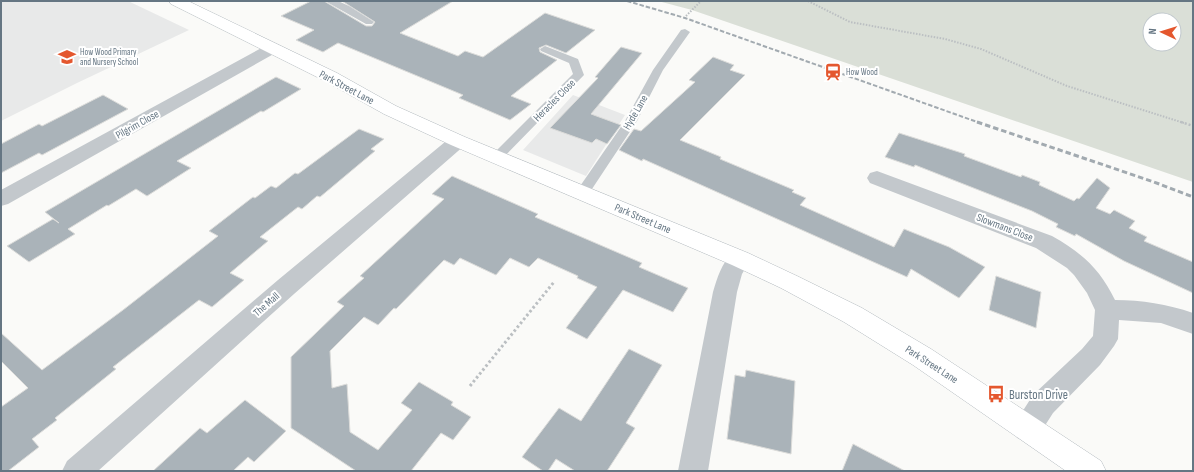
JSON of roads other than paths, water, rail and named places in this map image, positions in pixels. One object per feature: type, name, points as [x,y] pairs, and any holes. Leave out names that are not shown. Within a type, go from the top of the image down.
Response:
[{"type":"street","name":"Park Street Lane","points":[[178,1],[331,77],[390,110],[458,141],[583,192],[740,259],[789,282],[853,315],[922,357],[1091,471]]},
{"type":"street","name":"Pilgrim Close","points":[[1,199],[273,48]]},
{"type":"street","name":"The Mall","points":[[77,471],[286,287],[458,141]]},
{"type":"street","name":"Slowmans Close","points":[[877,178],[1044,242],[1064,253],[1076,262],[1098,290],[1107,310],[1105,339],[1091,357],[1043,404],[1027,428]]},
{"type":"street","points":[[693,471],[725,292],[732,272],[740,259]]},
{"type":"street","points":[[1107,310],[1134,309],[1161,312],[1193,324]]},
{"type":"lane","points":[[330,1],[346,8],[369,22]]},
{"type":"lane","name":"Hyde Lane","points":[[583,192],[631,121],[658,70],[685,32]]},
{"type":"lane","name":"Heracles Close","points":[[497,157],[579,75],[574,61],[545,49]]},
{"type":"railway","points":[[627,1],[685,18],[980,123]]},
{"type":"railway","points":[[977,122],[1154,182],[1193,197]]},
{"type":"place","name":"How Wood Primary and Nursery School","points":[[67,57]]},
{"type":"place","name":"How Wood","points":[[833,72]]},
{"type":"place","name":"Burston Drive","points":[[996,394]]}]
